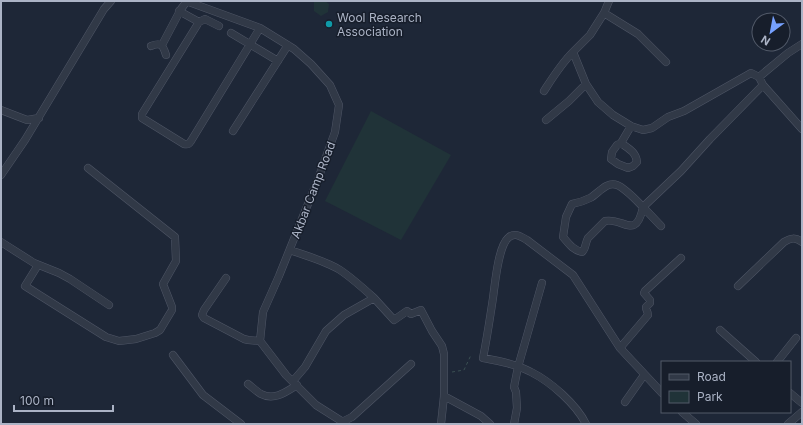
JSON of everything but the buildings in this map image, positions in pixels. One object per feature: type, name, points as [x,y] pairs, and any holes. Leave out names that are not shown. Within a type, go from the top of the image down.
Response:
[{"type":"street","points":[[1,175],[25,140],[104,10],[111,1]]},
{"type":"street","points":[[162,45],[186,1]]},
{"type":"street","name":"Akbar Camp Road","points":[[186,1],[260,28],[294,49],[311,64],[330,85],[339,105],[335,132],[318,179],[280,276],[263,312],[260,341]]},
{"type":"street","points":[[544,91],[563,62],[590,35],[604,13],[609,1]]},
{"type":"street","points":[[180,11],[199,22]]},
{"type":"street","points":[[604,13],[638,34],[666,62]]},
{"type":"street","points":[[219,26],[205,19],[199,22],[142,114],[142,118],[184,144],[190,144],[260,28]]},
{"type":"street","points":[[231,32],[278,61]]},
{"type":"street","points":[[151,46],[157,44],[162,45]]},
{"type":"street","points":[[759,77],[788,53],[802,44]]},
{"type":"street","points":[[162,45],[166,55]]},
{"type":"street","points":[[233,131],[288,45]]},
{"type":"street","points":[[573,52],[586,84],[598,102],[613,115],[631,126],[643,130],[652,128],[668,117],[684,111],[751,73],[759,77],[763,85],[802,129]]},
{"type":"street","points":[[546,120],[586,84]]},
{"type":"street","points":[[661,226],[643,207],[637,200],[618,185],[610,184],[591,198],[572,204],[566,217],[563,237],[572,248],[582,252],[588,238],[604,221],[611,220],[630,226],[634,225],[640,220],[643,207],[681,171],[763,85]]},
{"type":"street","points":[[1,110],[28,120],[38,118]]},
{"type":"street","points":[[621,143],[631,126]]},
{"type":"street","points":[[38,265],[25,286],[106,337],[120,341],[136,340],[155,333],[160,330],[172,310],[163,284],[176,261],[174,237],[88,168]]},
{"type":"street","points":[[586,424],[582,415],[574,406],[549,383],[518,367],[483,358],[499,259],[504,242],[514,235],[520,236],[527,240],[573,275],[620,348],[661,392]]},
{"type":"street","points":[[738,286],[784,242],[791,238],[796,238],[802,242]]},
{"type":"street","points":[[1,242],[38,265],[70,279],[109,305]]},
{"type":"street","points":[[290,250],[330,264],[339,269],[374,298],[394,320],[408,311],[411,314],[421,310],[442,346],[444,354],[444,396],[441,424]]},
{"type":"street","points":[[620,348],[648,315],[646,307],[650,303],[650,300],[644,293],[645,291],[680,258]]},
{"type":"street","points":[[226,278],[204,310],[202,315],[204,318],[244,339],[260,341],[286,375],[316,405],[344,423],[411,364]]},
{"type":"street","points":[[514,424],[517,408],[516,392],[514,387],[518,367],[542,282]]},
{"type":"street","points":[[248,384],[261,394],[269,397],[282,395],[295,383],[326,331],[344,315],[374,298]]},
{"type":"street","points":[[720,330],[755,361]]},
{"type":"street","points":[[778,361],[796,338]]},
{"type":"street","points":[[173,355],[203,395],[241,424]]},
{"type":"street","points":[[626,402],[644,375]]},
{"type":"street","points":[[791,394],[802,404]]},
{"type":"street","points":[[444,396],[481,416],[490,424]]},
{"type":"street","points":[[788,424],[802,412]]},
{"type":"street","points":[[683,413],[696,424]]},
{"type":"path","points":[[444,370],[453,372],[464,370],[470,355]]},
{"type":"green space","points":[[325,1],[329,4],[328,12],[321,16],[314,11],[314,2]]},
{"type":"green space","points":[[371,111],[451,155],[401,240],[325,201]]},
{"type":"place","name":"Wool Research Association","points":[[329,24]]}]
